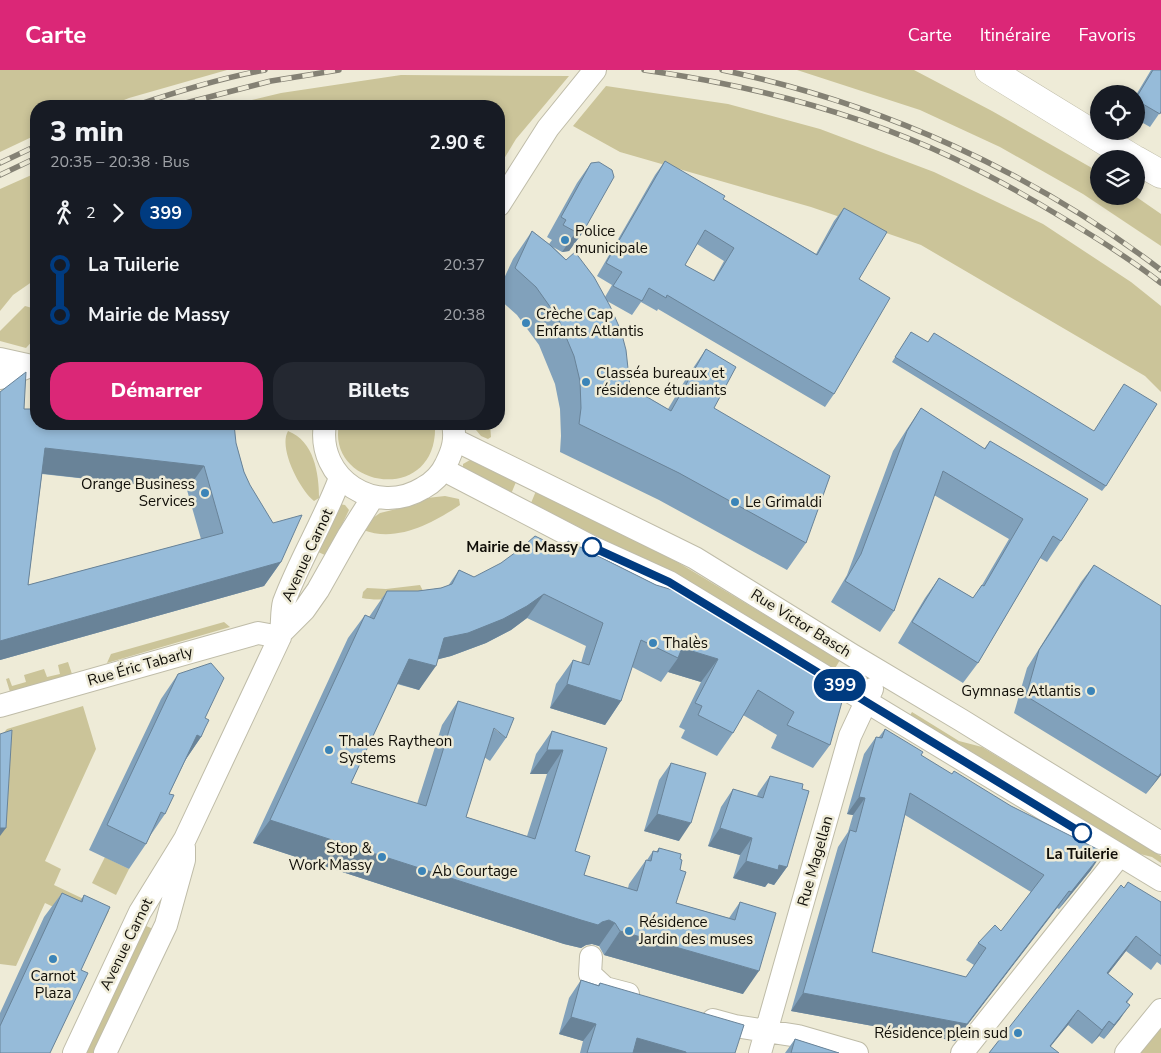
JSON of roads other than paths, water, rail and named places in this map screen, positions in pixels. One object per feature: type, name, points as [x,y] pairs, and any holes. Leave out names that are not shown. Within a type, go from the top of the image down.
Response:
[{"type":"main road","points":[[989,70],[1120,150]]},
{"type":"main road","points":[[1145,165],[1161,174]]},
{"type":"street","points":[[505,196],[548,128],[588,78]]},
{"type":"street","points":[[0,359],[30,366]]},
{"type":"street","points":[[0,378],[30,368]]},
{"type":"street","points":[[323,430],[325,447],[332,467],[340,478],[359,492],[373,497],[394,499],[414,494],[431,484],[444,470],[450,456],[454,432]]},
{"type":"street","name":"Rue Victor Basch","points":[[454,432],[695,558],[1161,843]]},
{"type":"street","points":[[444,470],[592,547],[669,582],[1161,880]]},
{"type":"street","name":"Avenue Carnot","points":[[280,635],[283,605],[300,564],[331,502],[340,478]]},
{"type":"street","name":"Avenue Carnot","points":[[74,1053],[140,912],[184,839],[280,635],[304,610],[318,590],[373,497]]},
{"type":"street","name":"Rue Éric Tabarly","points":[[0,706],[258,633],[280,635]]},
{"type":"street","name":"Rue Magellan","points":[[760,1053],[850,736],[879,672]]},
{"type":"street","name":"Avenue Carnot","points":[[105,1053],[166,925],[184,860],[184,839]]},
{"type":"street","points":[[962,1053],[1120,855]]},
{"type":"street","points":[[592,957],[590,974],[605,988],[652,1001]]},
{"type":"street","points":[[1126,1053],[1161,1010]]},
{"type":"street","points":[[689,1012],[735,1026],[798,1036],[857,1053]]},
{"type":"railway","points":[[153,100],[215,81],[265,70]]},
{"type":"railway","points":[[197,100],[271,81],[339,70]]},
{"type":"railway","points":[[644,70],[684,76],[802,102],[879,127],[916,142],[1009,186],[1088,233],[1161,283]]},
{"type":"railway","points":[[722,70],[781,84],[839,101],[897,122],[953,146],[1008,172],[1061,202],[1161,270]]},
{"type":"railway","points":[[0,163],[30,149]]},
{"type":"railway","points":[[0,175],[30,161]]},
{"type":"place","name":"Police municipale","points":[[565,240]]},
{"type":"place","name":"Crèche Cap Enfants Atlantis","points":[[526,323]]},
{"type":"place","name":"Classéa bureaux et résidence étudiants","points":[[586,382]]},
{"type":"place","name":"Orange Business Services","points":[[205,493]]},
{"type":"place","name":"Le Grimaldi","points":[[735,502]]},
{"type":"place","name":"Mairie de Massy","points":[[592,547]]},
{"type":"place","name":"Thalès","points":[[653,643]]},
{"type":"place","name":"Gymnase Atlantis","points":[[1091,691]]},
{"type":"place","name":"Thales Raytheon Systems","points":[[329,750]]},
{"type":"place","name":"La Tuilerie","points":[[1082,833]]},
{"type":"place","name":"Stop & Work Massy","points":[[382,857]]},
{"type":"place","name":"Ab Courtage","points":[[422,871]]},
{"type":"place","name":"Résidence Jardin des muses","points":[[629,931]]},
{"type":"place","name":"Carnot Plaza","points":[[53,959]]},
{"type":"place","name":"Résidence plein sud","points":[[1018,1033]]}]
